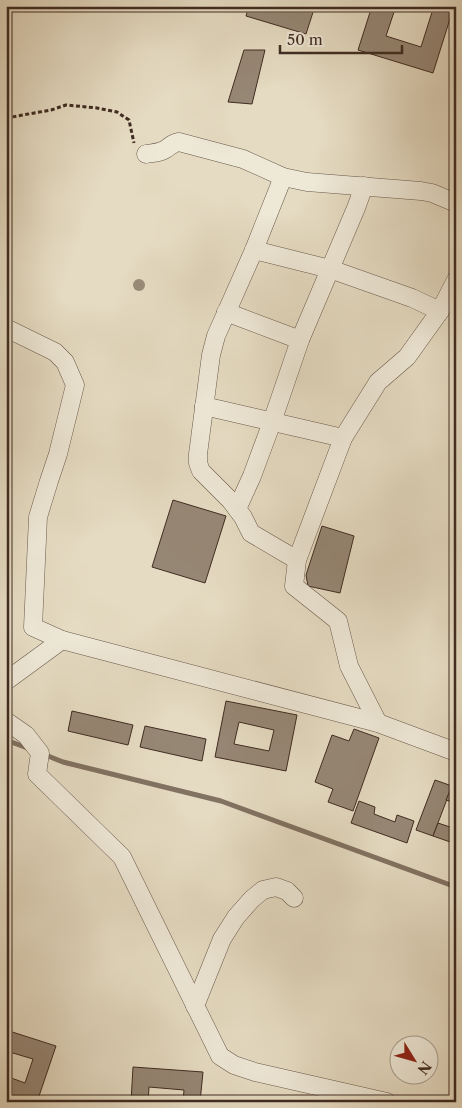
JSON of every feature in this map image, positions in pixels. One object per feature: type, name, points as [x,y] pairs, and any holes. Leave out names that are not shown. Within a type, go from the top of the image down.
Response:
[{"type":"street","points":[[146,154],[159,152],[173,143],[180,142],[244,159],[283,177],[307,182],[422,190],[456,202]]},
{"type":"street","points":[[283,177],[254,250],[216,336],[211,356],[198,463],[201,471],[231,501],[251,533],[297,560]]},
{"type":"street","points":[[237,509],[252,476],[300,340],[364,186]]},
{"type":"street","points":[[254,250],[330,269],[412,298],[440,311]]},
{"type":"street","points":[[378,723],[349,666],[338,621],[294,586],[297,560],[343,438],[378,382],[407,357],[440,311],[456,280]]},
{"type":"street","points":[[226,312],[300,340]]},
{"type":"street","points":[[6,328],[49,348],[59,355],[65,362],[75,384],[58,454],[38,517],[33,627],[62,640],[378,723],[456,752]]},
{"type":"street","points":[[204,406],[343,438]]},
{"type":"street","points":[[6,682],[62,640]]},
{"type":"street","points":[[6,721],[26,735],[40,753],[37,774],[122,857],[220,1056],[234,1065],[255,1072],[368,1100],[387,1102]]},
{"type":"street","points":[[195,1006],[222,939],[236,917],[252,899],[263,890],[276,887],[287,891],[294,898]]},
{"type":"path","points":[[6,118],[51,110],[66,105],[117,112],[128,120],[136,150],[146,154]]},
{"type":"building","points":[[249,6],[281,6],[296,11],[298,6],[315,6],[306,34],[246,16]]},
{"type":"building","points":[[372,6],[396,6],[386,36],[421,47],[433,9],[424,6],[454,6],[433,73],[358,50]]},
{"type":"building","points":[[244,50],[265,50],[252,104],[228,102]]},
{"type":"building","points":[[173,500],[226,516],[205,583],[152,567]]},
{"type":"building","points":[[322,526],[354,536],[340,593],[308,586],[306,575]]},
{"type":"building","points":[[226,701],[297,715],[286,771],[215,757]],"holes":[[[239,722],[274,730],[269,751],[234,744]]]},
{"type":"building","points":[[72,711],[133,725],[128,745],[68,731]]},
{"type":"building","points":[[145,726],[206,739],[202,761],[140,747]]},
{"type":"building","points":[[354,729],[379,738],[353,811],[328,802],[333,789],[315,782],[332,735],[349,741]]},
{"type":"building","points":[[435,780],[452,786],[433,836],[416,830]]},
{"type":"building","points":[[452,786],[456,787],[456,803],[446,800]]},
{"type":"building","points":[[359,801],[375,807],[374,814],[395,822],[397,815],[414,821],[407,843],[351,823]]},
{"type":"building","points":[[438,823],[456,829],[456,844],[433,836]]},
{"type":"building","points":[[6,1030],[56,1046],[37,1102],[30,1102],[6,1094],[6,1076],[25,1083],[33,1059],[6,1051]]},
{"type":"building","points":[[133,1067],[203,1072],[200,1102],[183,1102],[184,1090],[149,1087],[148,1102],[131,1102]]},
{"type":"waterway","points":[[6,740],[30,749]]},
{"type":"waterway","points":[[43,754],[63,762],[221,801],[456,887]]}]
